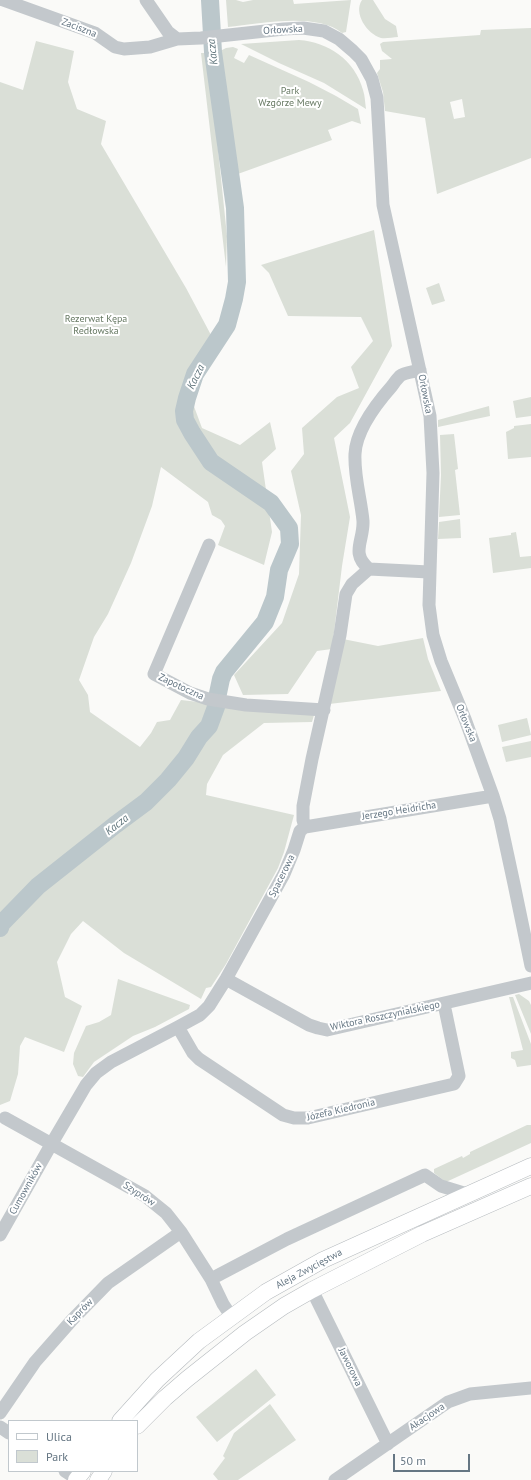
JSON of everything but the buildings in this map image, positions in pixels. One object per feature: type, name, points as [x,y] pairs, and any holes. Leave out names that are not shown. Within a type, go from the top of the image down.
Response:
[{"type":"main road","name":"Aleja Zwycięstwa","points":[[121,1420],[156,1380],[199,1341],[231,1316],[266,1292],[316,1264],[531,1166]]},
{"type":"main road","name":"Aleja Zwycięstwa","points":[[138,1425],[166,1398],[269,1315],[312,1290],[422,1234],[531,1186]]},
{"type":"street","name":"Zaciszna","points":[[3,0],[95,33],[115,47],[124,50],[150,47],[177,39]]},
{"type":"street","points":[[146,0],[168,32],[177,39]]},
{"type":"street","name":"Orłowska","points":[[177,39],[201,38],[284,29],[303,28],[324,31],[339,39],[361,58],[372,79],[377,98],[383,205],[430,416],[433,453],[429,605],[433,635],[441,661],[468,726],[493,796],[513,877],[531,966]]},
{"type":"street","points":[[420,370],[400,376],[379,402],[357,440],[355,454],[356,478],[363,523],[358,553],[361,561],[369,569],[429,572]]},
{"type":"street","name":"Zapotoczna","points":[[209,545],[154,674],[190,694],[208,699],[246,705],[324,710]]},
{"type":"street","points":[[305,827],[303,820],[303,806],[340,635],[346,594],[352,584],[369,569]]},
{"type":"street","name":"Jerzego Heidricha","points":[[305,827],[493,796]]},
{"type":"street","name":"Spacerowa","points":[[52,1143],[86,1086],[96,1073],[111,1062],[178,1028],[200,1015],[209,1006],[226,979],[284,874],[300,831],[305,827]]},
{"type":"street","name":"Wiktora Roszczynialskiego","points":[[226,979],[309,1025],[323,1029],[337,1028],[531,984]]},
{"type":"street","name":"Józefa Kiedronia","points":[[178,1028],[193,1053],[199,1059],[283,1115],[304,1119],[454,1084],[459,1076],[444,1004]]},
{"type":"street","name":"Szyprów","points":[[5,1118],[145,1196],[166,1213],[181,1232],[211,1279],[223,1304],[231,1316]]},
{"type":"street","name":"Cumowników","points":[[0,1235],[52,1143]]},
{"type":"street","points":[[211,1279],[287,1240],[424,1175],[441,1186],[467,1194]]},
{"type":"street","name":"Kaprów","points":[[0,1413],[35,1362],[77,1315],[108,1284],[181,1232]]},
{"type":"street","name":"Jaworowa","points":[[312,1290],[388,1444]]},
{"type":"street","name":"Akacjowa","points":[[341,1478],[448,1402],[460,1396],[531,1388]]},
{"type":"green space","points":[[226,0],[243,2],[253,0],[293,0],[294,4],[351,0],[346,32],[342,33],[331,27],[318,23],[303,21],[271,22],[228,27]]},
{"type":"green space","points":[[362,0],[373,0],[385,19],[396,26],[398,37],[381,38],[366,28],[360,17],[359,11]]},
{"type":"green space","points":[[531,28],[531,158],[437,194],[425,118],[385,111],[383,92],[377,73],[380,69],[380,60],[392,59],[382,51],[380,44],[383,42],[480,35],[481,30]],"holes":[[[462,99],[465,117],[454,119],[450,102]]]},
{"type":"green space","points":[[299,40],[320,44],[339,54],[347,62],[359,79],[364,92],[366,109],[324,83],[241,44]]},
{"type":"green space","name":"Rezerwat Kępa Redłowska","points":[[36,41],[74,51],[68,82],[77,109],[106,121],[101,144],[186,288],[211,335],[192,401],[202,428],[240,445],[270,422],[276,449],[262,462],[272,532],[264,565],[218,545],[225,526],[221,520],[212,515],[208,502],[161,467],[152,506],[131,563],[108,614],[94,637],[79,680],[88,695],[90,712],[140,747],[151,733],[157,722],[170,720],[181,700],[314,715],[312,722],[264,723],[223,755],[207,784],[206,795],[294,815],[278,868],[226,964],[211,987],[206,988],[201,999],[124,953],[83,921],[71,934],[57,962],[65,997],[82,1006],[64,1052],[25,1037],[20,1046],[18,1074],[10,1101],[0,1105],[0,82],[23,90]]},
{"type":"green space","name":"Park Wzgórze Mewy","points":[[233,47],[238,49],[234,58],[244,63],[249,55],[309,82],[358,109],[361,124],[352,121],[328,130],[332,140],[235,175],[224,110],[220,51]]},
{"type":"green space","points":[[201,53],[208,53],[227,236],[226,267]]},
{"type":"green space","points":[[374,230],[392,346],[350,423],[334,438],[350,517],[342,566],[332,649],[317,651],[288,694],[243,695],[234,675],[282,623],[299,574],[301,515],[291,471],[304,454],[302,428],[337,397],[359,388],[351,367],[373,341],[361,317],[288,316],[269,273],[261,265]]},
{"type":"green space","points":[[439,283],[445,301],[432,305],[426,288]]},
{"type":"green space","points":[[531,397],[531,416],[516,418],[513,401]]},
{"type":"green space","points":[[489,406],[490,416],[438,427],[438,420]]},
{"type":"green space","points":[[531,424],[531,457],[508,459],[506,432],[514,428],[514,426]]},
{"type":"green space","points":[[454,434],[458,469],[455,470],[460,515],[439,517],[441,475],[440,435]]},
{"type":"green space","points":[[460,519],[461,538],[438,539],[439,522]]},
{"type":"green space","points":[[516,532],[520,557],[531,556],[531,568],[493,573],[489,538],[511,535],[511,533]]},
{"type":"green space","points":[[423,638],[428,659],[441,691],[329,704],[343,639],[378,646]]},
{"type":"green space","points":[[527,718],[531,735],[502,742],[498,725]]},
{"type":"green space","points":[[531,741],[531,757],[506,762],[502,747]]},
{"type":"green space","points":[[118,979],[190,1005],[189,1009],[155,1027],[133,1036],[94,1062],[83,1077],[78,1076],[73,1064],[74,1053],[86,1026],[99,1022],[111,1015]]},
{"type":"green space","points":[[519,994],[529,1001],[531,1005],[531,1034],[515,995]]},
{"type":"green space","points":[[509,997],[513,997],[531,1044],[531,1065],[517,1067],[515,1060],[511,1058],[511,1052],[523,1050]]},
{"type":"green space","points":[[527,1125],[531,1125],[531,1143],[446,1182],[434,1173],[434,1169],[462,1156],[463,1158],[470,1154],[470,1152]]},
{"type":"green space","points":[[256,1369],[276,1395],[217,1442],[196,1417]]},
{"type":"green space","points":[[270,1404],[296,1440],[238,1480],[218,1480],[213,1474],[225,1458],[223,1456],[234,1433]]},
{"type":"waterway","name":"Kacza","points":[[210,0],[213,52],[235,208],[237,282],[227,325],[195,374],[184,411],[185,420],[211,462],[271,503],[289,528],[290,544],[279,570],[275,597],[265,622],[224,672],[217,698]]},
{"type":"waterway","name":"Kacza","points":[[0,928],[1,924],[38,886],[146,802],[168,780],[186,758],[199,737],[209,726],[216,707]]}]
